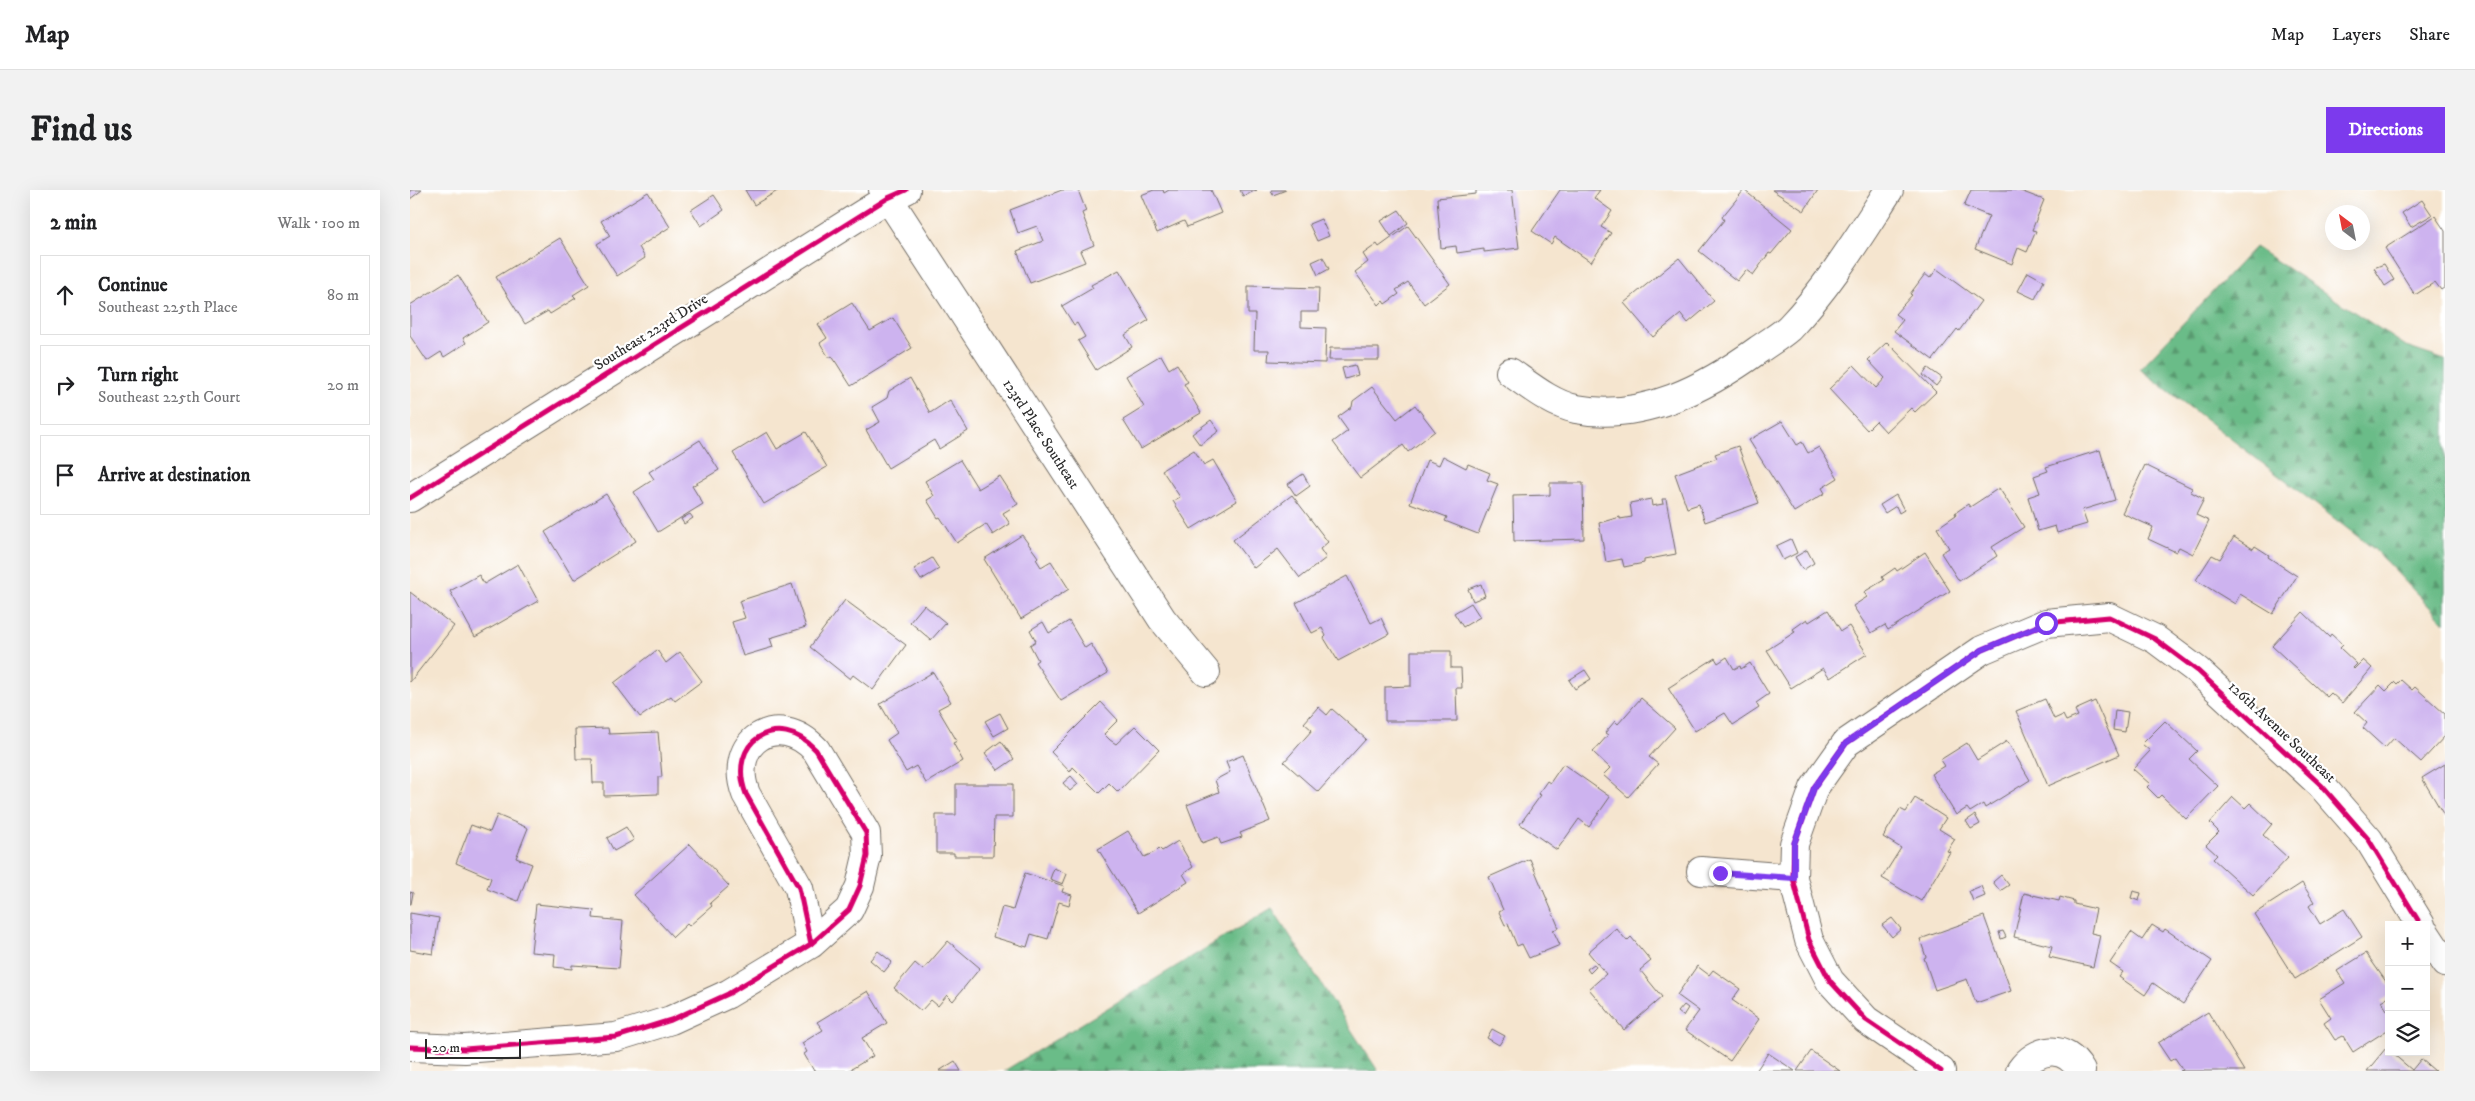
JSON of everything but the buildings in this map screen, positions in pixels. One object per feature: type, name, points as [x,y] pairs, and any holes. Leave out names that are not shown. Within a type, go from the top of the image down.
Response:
[{"type":"street","points":[[1510,372],[1548,398],[1575,409],[1612,412],[1684,394],[1725,374],[1788,329],[1840,268],[1889,190]]},
{"type":"street","name":"Southeast 223rd Drive","points":[[410,498],[892,193]]},
{"type":"street","name":"123rd Place Southeast","points":[[892,193],[1162,619],[1206,672]]},
{"type":"street","name":"126th Avenue Southeast","points":[[1794,878],[1794,844],[1814,788],[1846,743],[1982,650],[2046,623],[2109,617],[2156,639],[2198,671],[2321,785],[2368,840],[2419,921]]},
{"type":"street","points":[[410,1047],[465,1049],[616,1037],[671,1020],[728,994],[812,944],[849,910],[860,886],[867,856],[866,833],[816,750],[806,738],[791,732],[774,731],[760,737],[748,748],[741,763],[740,779],[746,794],[799,888],[812,944]]},
{"type":"street","points":[[1701,872],[1794,878],[1809,940],[1830,981],[1866,1020],[1941,1071]]},
{"type":"street","points":[[2430,940],[2445,964]]},
{"type":"street","points":[[2020,1071],[2040,1052],[2067,1055],[2082,1071]]},
{"type":"green space","points":[[2255,247],[2409,348],[2445,360],[2445,623],[2374,549],[2140,369]]},
{"type":"green space","points":[[1272,908],[1378,1071],[1004,1071]]},
{"type":"cycle path","points":[[410,498],[888,198],[906,190]]},
{"type":"cycle path","points":[[1941,1071],[1866,1020],[1830,981],[1809,940],[1793,878],[1794,844],[1814,788],[1846,743],[1982,650],[2046,623],[2109,617],[2155,639],[2198,671],[2321,785],[2369,840],[2419,921]]},
{"type":"cycle path","points":[[410,1047],[465,1049],[616,1037],[671,1020],[728,994],[811,944],[849,910],[860,886],[867,856],[866,833],[816,750],[801,738],[786,732],[772,732],[759,737],[749,746],[743,759],[742,775],[746,794],[799,888],[811,944]]},
{"type":"route","points":[[1720,873],[1794,878],[1794,844],[1814,788],[1846,743],[1982,650],[2046,623]]}]
